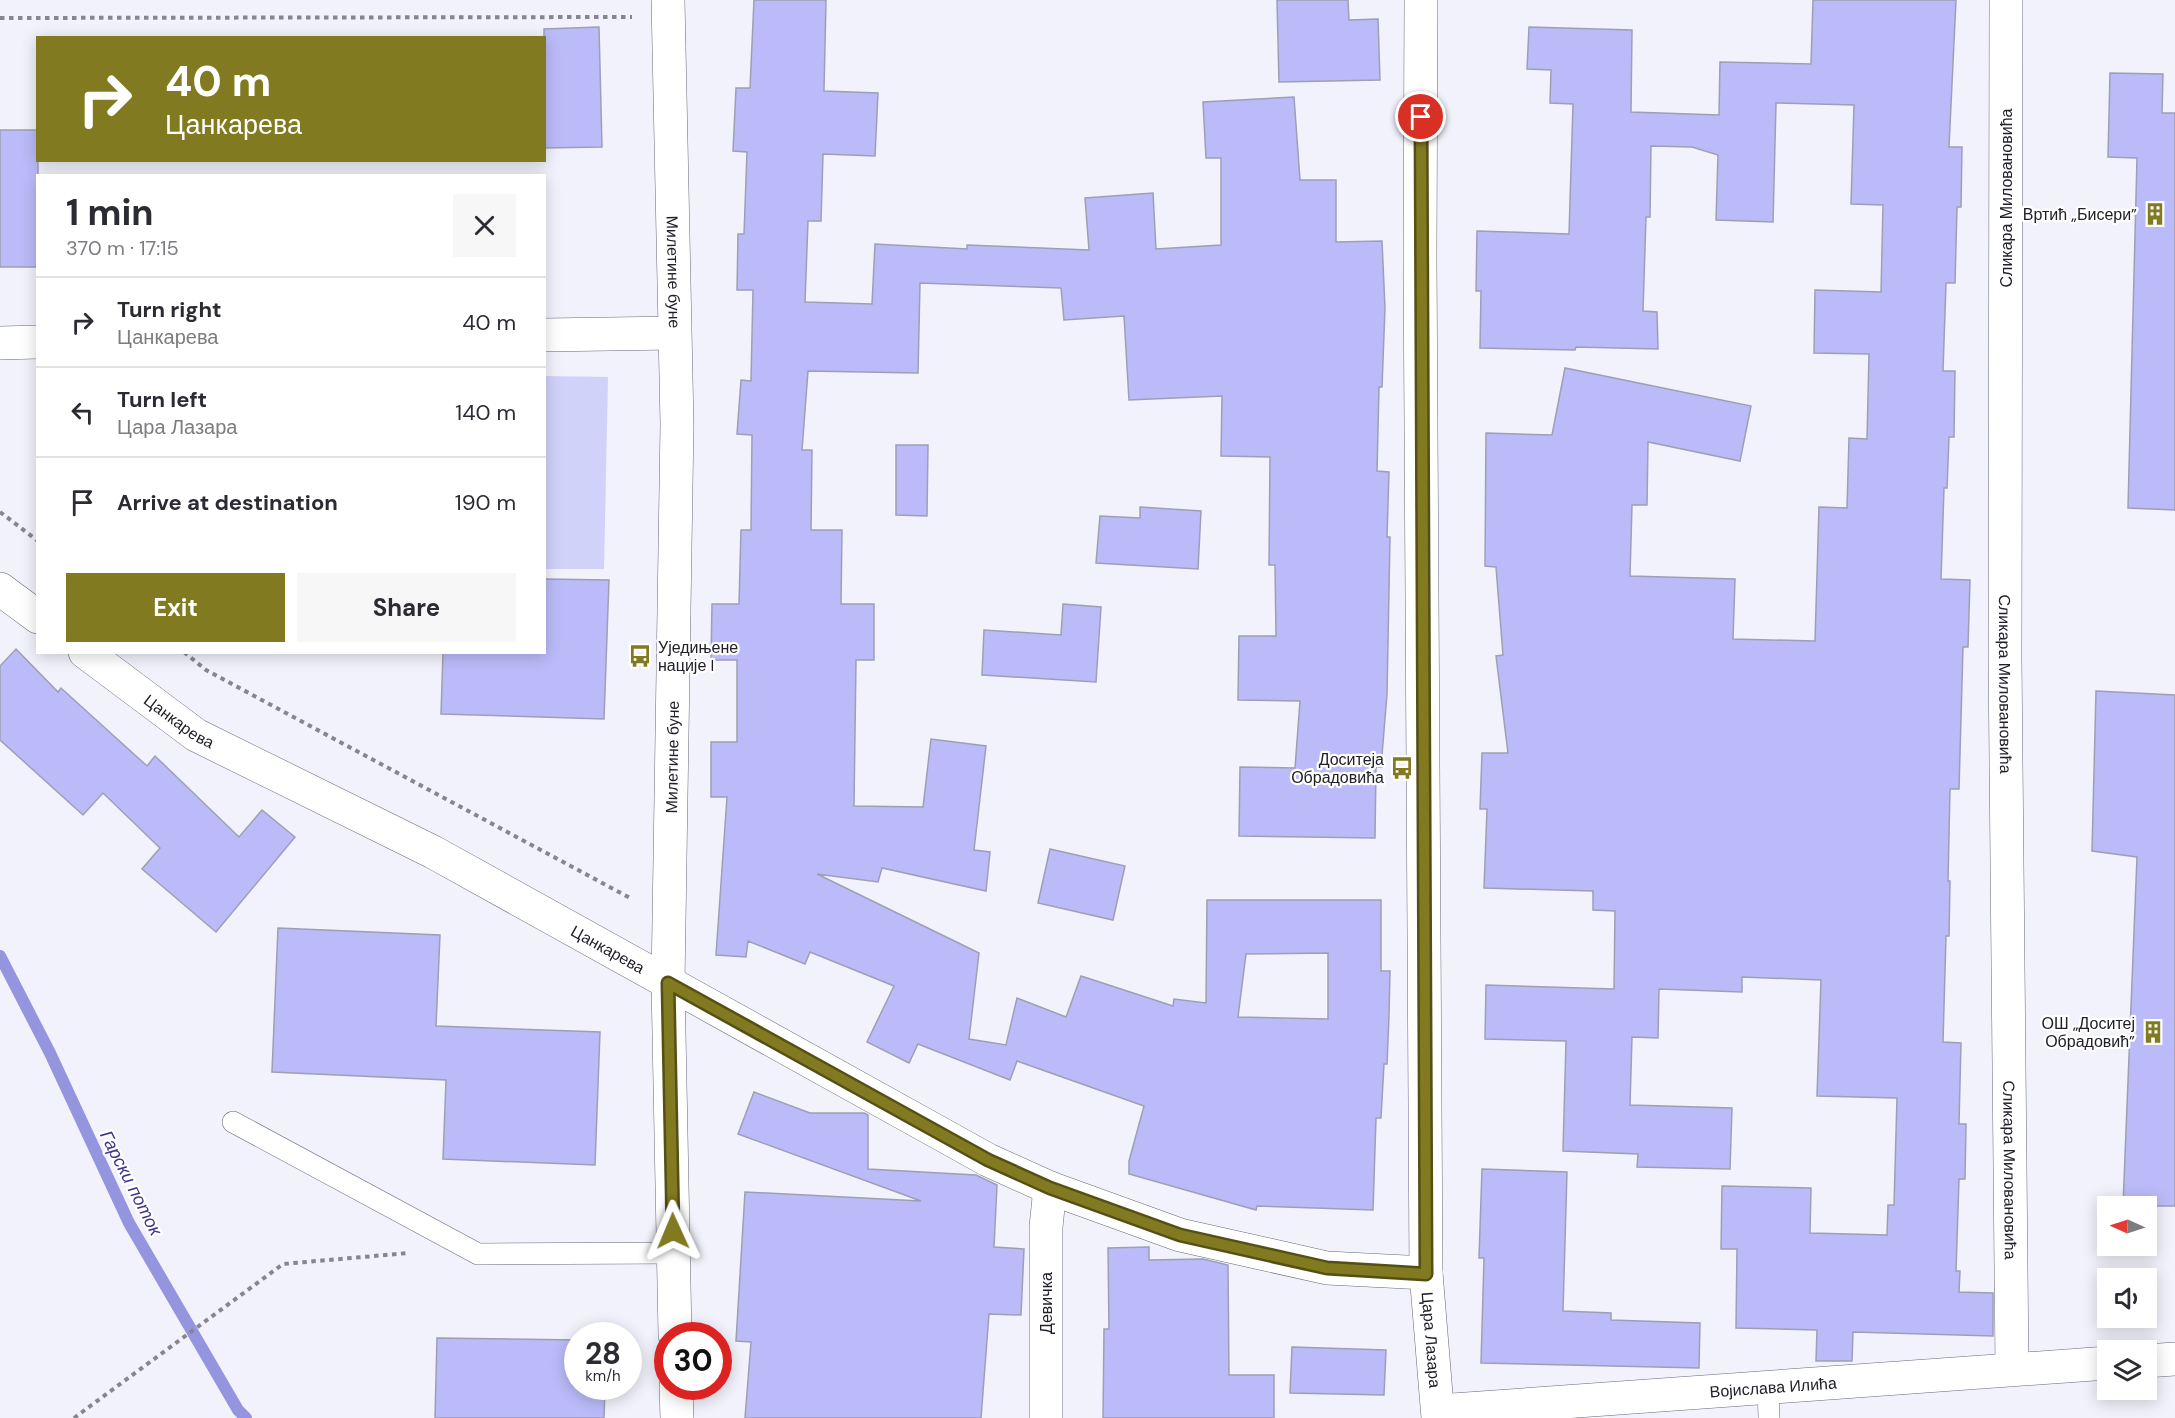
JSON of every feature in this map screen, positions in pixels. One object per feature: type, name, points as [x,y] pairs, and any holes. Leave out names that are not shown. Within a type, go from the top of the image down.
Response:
[{"type":"street","name":"Милетине буне","points":[[668,0],[677,424],[668,983],[675,1322]]},
{"type":"street","name":"Цара Лазара","points":[[1421,0],[1420,257],[1426,1274],[1438,1414]]},
{"type":"street","name":"Сликара Миловановића","points":[[2006,0],[2005,670],[2012,1368]]},
{"type":"street","points":[[546,335],[674,333]]},
{"type":"street","points":[[0,343],[36,342]]},
{"type":"street","points":[[0,589],[36,616]]},
{"type":"street","name":"Цанкарева","points":[[88,654],[196,735],[433,852],[988,1160],[1050,1188],[1180,1235],[1327,1268],[1426,1274]]},
{"type":"street","name":"Девичка","points":[[1046,1418],[1046,1227],[1050,1188]]},
{"type":"street","points":[[2157,1360],[2175,1359]]},
{"type":"street","name":"Војислава Илића","points":[[1438,1414],[1769,1402],[2012,1368],[2097,1364]]},
{"type":"street","points":[[676,1400],[677,1418]]},
{"type":"lane","points":[[233,1122],[478,1254],[674,1253]]},
{"type":"path","points":[[0,18],[634,17]]},
{"type":"path","points":[[0,512],[36,539]]},
{"type":"path","points":[[187,654],[207,670],[636,901]]},
{"type":"path","points":[[74,1418],[283,1264],[409,1253]]},
{"type":"shaded area","points":[[546,376],[608,377],[604,569],[546,569]]},
{"type":"building","points":[[754,0],[826,0],[824,91],[878,93],[875,156],[823,154],[821,221],[808,221],[805,302],[872,304],[875,244],[967,249],[967,245],[1089,250],[1085,198],[1153,193],[1156,249],[1221,245],[1221,158],[1206,158],[1203,102],[1294,97],[1300,180],[1336,180],[1336,242],[1382,241],[1385,308],[1382,387],[1379,387],[1377,471],[1389,472],[1387,537],[1390,537],[1387,694],[1381,767],[1376,767],[1375,838],[1239,836],[1240,767],[1295,768],[1300,701],[1238,700],[1239,636],[1276,636],[1275,565],[1269,565],[1270,457],[1221,456],[1222,396],[1129,400],[1124,316],[1064,320],[1061,288],[920,283],[918,373],[808,371],[802,450],[812,450],[811,530],[842,530],[841,604],[874,604],[874,660],[856,660],[854,806],[923,807],[931,739],[986,746],[974,850],[990,852],[986,891],[882,868],[878,882],[817,874],[979,953],[969,1039],[1006,1045],[1017,998],[1066,1017],[1081,976],[1173,1006],[1174,999],[1206,1003],[1207,900],[1381,900],[1381,971],[1390,971],[1389,1016],[1381,1118],[1376,1118],[1373,1210],[1257,1206],[1256,1210],[1129,1174],[1129,1161],[1144,1106],[1017,1061],[1010,1080],[918,1044],[909,1063],[867,1042],[894,986],[810,952],[805,964],[748,941],[746,957],[716,955],[727,797],[711,797],[711,742],[737,742],[737,660],[711,660],[712,604],[739,604],[741,530],[751,530],[752,435],[737,434],[741,380],[751,381],[753,290],[737,290],[738,234],[744,234],[747,152],[733,151],[736,88],[750,88]],"holes":[[[1328,953],[1328,1019],[1238,1017],[1246,954]]]},
{"type":"building","points":[[1277,0],[1348,0],[1349,20],[1378,19],[1380,80],[1279,82]]},
{"type":"building","points":[[1813,0],[1956,0],[1949,147],[1962,147],[1961,207],[1957,207],[1955,283],[1946,283],[1943,371],[1955,371],[1954,437],[1949,437],[1947,488],[1944,488],[1941,579],[1970,580],[1968,647],[1963,647],[1959,789],[1950,789],[1949,936],[1946,936],[1943,1042],[1961,1043],[1959,1124],[1966,1124],[1965,1179],[1959,1179],[1956,1271],[1960,1271],[1959,1292],[1993,1293],[1993,1336],[1853,1332],[1852,1361],[1816,1361],[1817,1330],[1736,1328],[1737,1249],[1721,1249],[1722,1186],[1811,1188],[1810,1233],[1887,1235],[1888,1205],[1894,1205],[1897,1098],[1817,1096],[1821,980],[1742,977],[1742,992],[1659,989],[1658,1038],[1632,1037],[1630,1105],[1732,1108],[1730,1169],[1637,1167],[1638,1154],[1563,1151],[1566,1041],[1485,1039],[1486,985],[1614,989],[1615,911],[1593,910],[1593,891],[1484,888],[1487,809],[1480,809],[1482,753],[1508,753],[1496,656],[1503,655],[1496,567],[1485,566],[1486,433],[1552,435],[1565,368],[1751,406],[1740,461],[1648,442],[1647,505],[1632,505],[1630,576],[1735,579],[1733,639],[1815,641],[1819,507],[1847,508],[1849,438],[1867,439],[1869,354],[1814,353],[1815,290],[1881,292],[1883,205],[1851,204],[1854,105],[1776,103],[1773,222],[1716,220],[1718,155],[1692,147],[1651,146],[1650,217],[1646,217],[1643,311],[1657,312],[1658,349],[1480,348],[1481,291],[1476,291],[1477,231],[1569,234],[1573,104],[1550,103],[1551,70],[1527,69],[1529,27],[1632,30],[1631,112],[1719,115],[1720,62],[1811,64]]},
{"type":"building","points":[[599,27],[602,147],[546,148],[546,36],[544,36],[544,29]]},
{"type":"building","name":"Вртић „Бисери”","points":[[2110,73],[2163,74],[2162,113],[2175,113],[2175,510],[2128,508],[2137,158],[2108,157]]},
{"type":"building","points":[[0,130],[36,130],[38,174],[36,174],[36,267],[0,267]]},
{"type":"building","points":[[896,445],[928,445],[927,516],[896,515]]},
{"type":"building","points":[[1140,507],[1201,511],[1198,569],[1096,563],[1100,516],[1140,518]]},
{"type":"building","points":[[546,579],[609,580],[604,719],[441,714],[443,654],[546,654]]},
{"type":"building","points":[[1063,604],[1101,607],[1096,682],[982,675],[984,630],[1061,635]]},
{"type":"building","points":[[16,649],[58,692],[61,688],[147,766],[155,756],[239,837],[262,810],[295,837],[216,932],[142,869],[160,848],[103,793],[83,815],[0,740],[0,666]]},
{"type":"building","name":"ОШ „Доситеј Обрадовић”","points":[[2096,691],[2175,695],[2175,1206],[2157,1206],[2157,1196],[2123,1196],[2137,857],[2092,851]]},
{"type":"building","points":[[1050,849],[1125,866],[1113,920],[1038,903]]},
{"type":"building","points":[[278,928],[440,935],[436,1026],[600,1032],[595,1165],[443,1159],[446,1080],[272,1072]]},
{"type":"building","points":[[754,1092],[810,1113],[864,1113],[868,1115],[868,1169],[976,1175],[997,1185],[994,1247],[1024,1249],[1021,1315],[989,1314],[981,1418],[745,1418],[751,1342],[736,1341],[745,1192],[921,1201],[738,1134]]},
{"type":"building","points":[[1482,1169],[1567,1172],[1563,1311],[1611,1313],[1611,1320],[1700,1323],[1699,1368],[1481,1363],[1484,1258],[1479,1258]]},
{"type":"building","points":[[1149,1247],[1149,1260],[1203,1259],[1228,1265],[1229,1375],[1274,1375],[1274,1418],[1103,1418],[1104,1329],[1109,1329],[1108,1248]]},
{"type":"building","points":[[437,1338],[564,1340],[564,1400],[605,1400],[604,1418],[435,1418]]},
{"type":"building","points":[[1292,1347],[1386,1350],[1384,1395],[1290,1393]]},
{"type":"waterway","name":"Гарски поток","points":[[0,956],[50,1053],[129,1223],[238,1410],[246,1418]]},
{"type":"place","name":"Вртић „Бисери”","points":[[2155,214]]},
{"type":"place","name":"Уједињене нације I","points":[[640,656]]},
{"type":"place","name":"Доситеја Обрадовића","points":[[1402,768]]},
{"type":"place","name":"ОШ „Доситеј Обрадовић”","points":[[2153,1032]]},
{"type":"route","points":[[673,1231],[668,983],[988,1160],[1050,1188],[1180,1235],[1327,1268],[1426,1274],[1421,117]]}]
